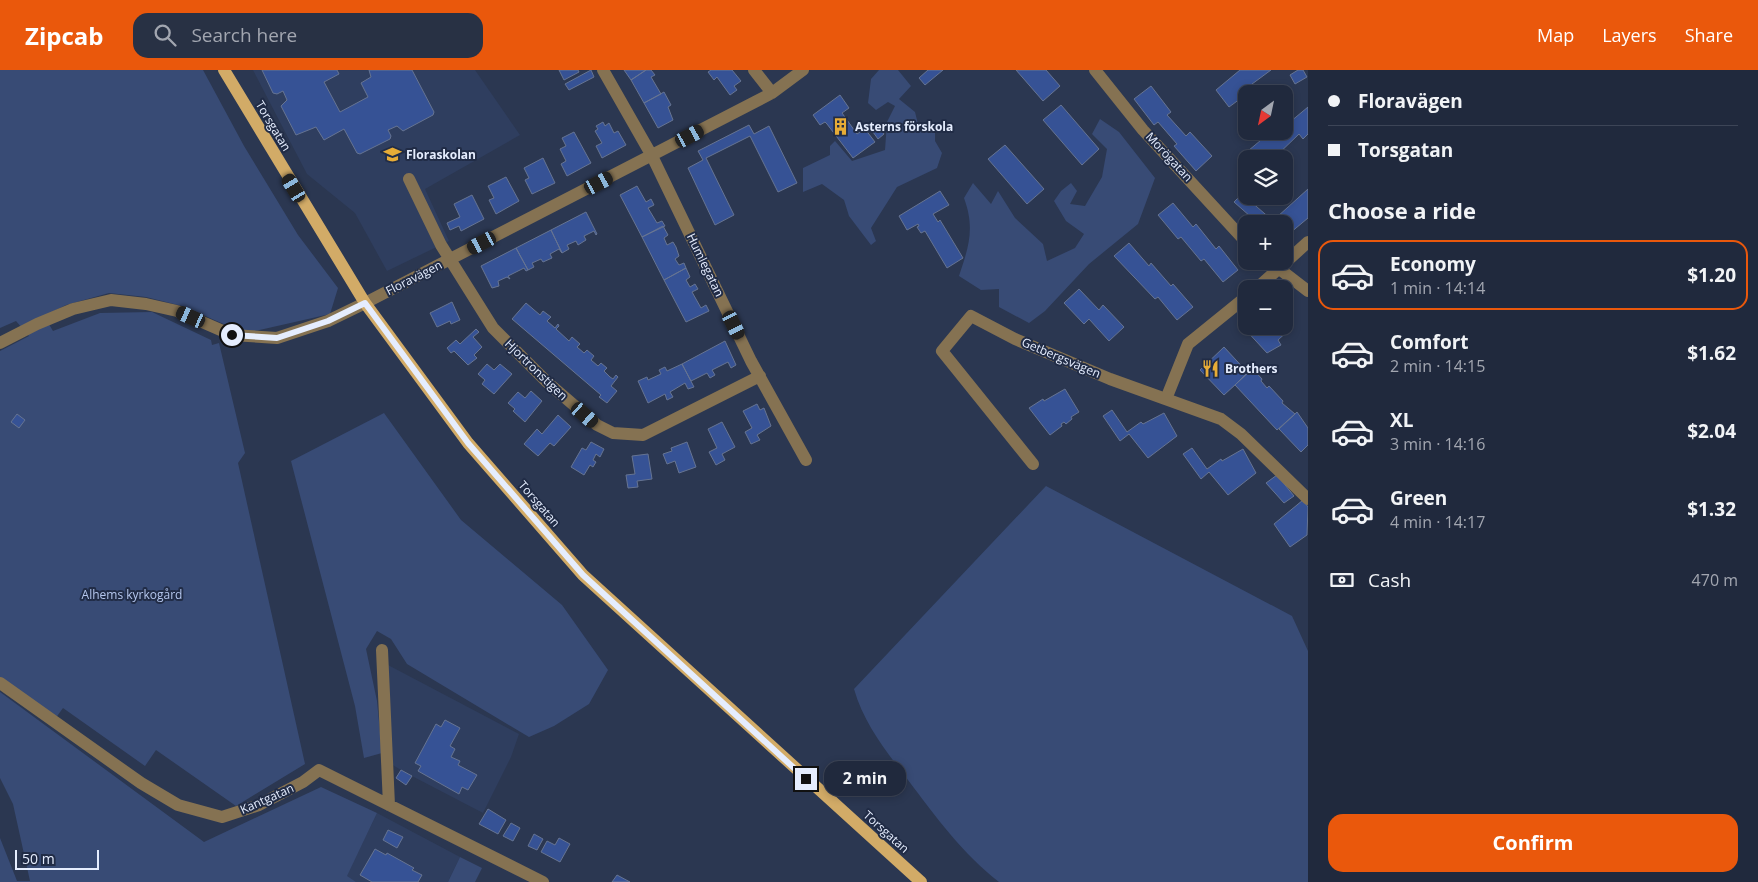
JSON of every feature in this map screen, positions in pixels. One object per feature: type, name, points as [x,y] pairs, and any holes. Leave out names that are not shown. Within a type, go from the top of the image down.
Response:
[{"type":"main road","name":"Torsgatan","points":[[224,70],[365,303],[468,443],[583,575],[921,882]]},
{"type":"street","name":"Humlegatan","points":[[603,70],[652,156],[760,376],[806,460]]},
{"type":"street","points":[[754,70],[772,93]]},
{"type":"street","name":"Floravägen","points":[[0,343],[37,324],[73,309],[111,300],[146,304],[178,311],[232,335],[277,338],[328,321],[772,93],[803,70]]},
{"type":"street","name":"Morögatan","points":[[1095,70],[1143,130],[1238,233]]},
{"type":"street","name":"Hjortronstigen","points":[[409,179],[450,260],[493,328],[547,382],[597,425],[613,433],[643,435],[760,376]]},
{"type":"street","points":[[1293,256],[1308,242]]},
{"type":"street","points":[[1267,280],[1279,270]]},
{"type":"street","points":[[1281,270],[1308,291]]},
{"type":"street","points":[[1166,399],[1188,344],[1238,303]]},
{"type":"street","name":"Getbergsvägen","points":[[1033,464],[942,351],[971,316],[1015,338],[1110,379],[1213,416],[1228,424],[1308,498]]},
{"type":"street","points":[[382,650],[389,805]]},
{"type":"street","name":"Kantgatan","points":[[0,683],[141,783],[178,804],[222,817],[259,805],[303,782],[319,770],[542,882]]},
{"type":"shaded area","name":"Floraskolan","points":[[253,70],[475,70],[520,135],[425,189],[449,241],[387,271],[355,213],[307,174]]},
{"type":"shaded area","points":[[388,665],[519,734],[511,757],[483,813],[412,776],[406,785],[396,778],[401,770],[391,764]]},
{"type":"shaded area","points":[[377,813],[460,857],[448,882],[356,882],[346,877]]},
{"type":"green space","name":"Alhems kyrkogård","points":[[0,70],[203,70],[244,146],[298,235],[338,288],[330,314],[251,332],[226,325],[182,306],[146,297],[109,293],[66,305],[44,316],[53,331],[100,313],[152,312],[211,340],[212,345],[219,343],[245,453],[238,463],[305,764],[236,806],[156,750],[145,766],[63,708],[55,719],[0,677],[0,351],[29,336],[16,321],[0,328]]},
{"type":"green space","points":[[879,70],[898,70],[911,86],[899,99],[915,112],[918,124],[935,132],[935,141],[942,153],[937,168],[897,187],[871,228],[876,241],[871,245],[849,216],[844,200],[822,184],[803,192],[803,168],[830,155],[830,146],[835,141],[852,161],[885,150],[887,122],[895,106],[888,102],[876,110],[868,103],[871,79]]},
{"type":"green space","points":[[1100,119],[1119,132],[1155,178],[1138,224],[1089,264],[1045,311],[1029,323],[999,307],[999,289],[981,290],[959,276],[966,255],[970,228],[964,198],[973,183],[991,204],[998,191],[1015,218],[1043,244],[1047,261],[1075,248],[1084,234],[1066,221],[1054,201],[1061,191],[1071,183],[1077,191],[1070,204],[1085,206],[1102,177],[1107,149],[1092,134]]},
{"type":"green space","points":[[384,413],[461,520],[562,605],[608,670],[589,704],[554,726],[529,737],[407,664],[391,639],[377,631],[366,649],[377,701],[382,753],[364,758],[355,706],[291,461]]},
{"type":"green space","points":[[1046,486],[1292,616],[1308,651],[1308,882],[999,882],[973,859],[950,834],[876,737],[858,702],[854,689]]},
{"type":"green space","points":[[0,692],[204,842],[321,787],[377,813],[347,876],[356,882],[0,882],[0,838],[17,881],[30,881],[13,804],[0,778]]},
{"type":"green space","points":[[460,857],[482,868],[475,882],[448,882]]},
{"type":"building","points":[[262,70],[337,70],[339,74],[324,82],[340,112],[368,97],[361,83],[371,77],[369,70],[412,70],[434,112],[433,115],[403,131],[397,126],[388,130],[391,136],[390,139],[360,154],[357,153],[344,129],[324,140],[316,127],[296,135],[281,106],[287,100],[283,91],[277,94],[273,93]]},
{"type":"building","points":[[559,70],[578,70],[579,72],[564,80]]},
{"type":"building","points":[[591,70],[594,77],[569,90],[565,84]]},
{"type":"building","points":[[624,70],[646,70],[631,80]]},
{"type":"building","points":[[646,70],[651,70],[655,75],[651,77],[661,94],[644,103],[631,80]]},
{"type":"building","points":[[711,70],[732,70],[741,81],[734,86],[737,90],[730,95],[717,77],[714,80],[708,72]]},
{"type":"building","points":[[928,70],[943,70],[925,85],[919,78]]},
{"type":"building","points":[[1016,70],[1046,70],[1060,86],[1043,101]]},
{"type":"building","points":[[1240,70],[1271,70],[1253,85],[1238,85],[1238,100],[1229,107],[1216,90]]},
{"type":"building","points":[[1298,70],[1303,70],[1307,77],[1295,84],[1290,75]]},
{"type":"building","points":[[1151,86],[1171,112],[1167,115],[1186,136],[1190,132],[1212,156],[1196,171],[1174,146],[1177,144],[1158,122],[1154,125],[1134,99]]},
{"type":"building","points":[[664,92],[671,105],[668,107],[673,120],[658,128],[644,103]]},
{"type":"building","name":"Asterns förskola","points":[[840,95],[849,108],[842,113],[857,134],[865,129],[875,142],[853,158],[827,124],[825,122],[820,125],[813,115]]},
{"type":"building","points":[[1061,105],[1099,149],[1082,165],[1043,120]]},
{"type":"building","points":[[1308,107],[1308,134],[1303,139],[1299,134],[1293,140],[1293,120]]},
{"type":"building","points":[[603,122],[605,126],[609,123],[614,133],[618,131],[626,145],[602,158],[596,146],[602,143],[595,131],[598,129],[596,126]]},
{"type":"building","points":[[749,125],[754,134],[769,126],[797,183],[778,192],[750,136],[706,158],[734,215],[715,225],[688,168],[703,160],[698,151]]},
{"type":"building","points":[[879,127],[884,134],[878,139],[873,132]]},
{"type":"building","points":[[574,132],[591,163],[567,176],[561,164],[566,161],[560,149],[566,146],[562,138]]},
{"type":"building","points":[[1261,140],[1293,140],[1282,150],[1249,150]]},
{"type":"building","points":[[1005,145],[1044,189],[1027,204],[988,159]]},
{"type":"building","points":[[543,158],[555,183],[532,194],[525,180],[529,178],[524,168]]},
{"type":"building","points":[[506,177],[519,201],[496,214],[489,200],[494,198],[488,186]]},
{"type":"building","points":[[637,186],[646,202],[651,199],[654,205],[648,208],[657,223],[662,221],[665,226],[642,237],[620,195]]},
{"type":"building","points":[[1308,189],[1308,218],[1293,230],[1293,215],[1279,215],[1290,205],[1293,205],[1293,203]]},
{"type":"building","points":[[940,191],[949,205],[933,214],[938,222],[940,220],[963,258],[947,268],[925,231],[921,233],[917,227],[919,226],[918,224],[907,230],[899,216]]},
{"type":"building","points":[[472,195],[484,219],[461,231],[459,226],[450,230],[447,223],[460,217],[454,204]]},
{"type":"building","points":[[1238,198],[1238,205],[1255,205],[1266,215],[1249,215],[1234,202]]},
{"type":"building","points":[[1173,203],[1193,227],[1196,224],[1216,249],[1219,246],[1238,270],[1223,282],[1204,259],[1201,261],[1181,237],[1178,239],[1158,215]]},
{"type":"building","points":[[586,212],[597,234],[594,231],[584,236],[586,240],[578,245],[576,241],[567,245],[569,249],[562,253],[551,230]]},
{"type":"building","points":[[663,226],[668,235],[664,238],[667,245],[673,242],[679,256],[675,259],[679,265],[684,263],[686,268],[664,280],[642,237]]},
{"type":"building","points":[[551,230],[562,253],[559,249],[550,254],[552,258],[543,262],[541,259],[532,263],[534,267],[528,270],[516,248]]},
{"type":"building","points":[[1129,243],[1149,266],[1151,263],[1171,286],[1173,284],[1193,307],[1177,320],[1158,297],[1155,299],[1114,256]]},
{"type":"building","points":[[516,248],[528,270],[526,271],[524,268],[508,276],[510,279],[507,277],[498,281],[499,286],[492,288],[481,266]]},
{"type":"building","points":[[686,268],[690,277],[686,280],[690,287],[695,284],[698,289],[692,292],[701,308],[706,305],[709,311],[686,322],[664,280]]},
{"type":"building","points":[[1079,289],[1099,310],[1103,305],[1124,327],[1109,341],[1089,319],[1084,324],[1064,303]]},
{"type":"building","points":[[452,302],[460,320],[451,324],[450,321],[437,327],[430,313]]},
{"type":"building","points":[[526,303],[540,315],[543,311],[551,317],[547,321],[555,328],[558,324],[559,326],[556,329],[569,341],[572,337],[580,344],[577,347],[584,353],[587,350],[594,356],[591,360],[598,366],[601,363],[607,368],[604,371],[610,377],[613,379],[616,375],[618,377],[611,386],[617,391],[607,403],[599,397],[601,395],[512,319]]},
{"type":"building","points":[[476,329],[479,332],[473,337],[482,347],[474,355],[477,358],[468,365],[454,351],[451,353],[447,348],[456,340],[460,344]]},
{"type":"building","points":[[1250,335],[1283,335],[1278,340],[1281,345],[1267,353]]},
{"type":"building","points":[[725,341],[736,365],[731,368],[728,362],[712,370],[715,375],[710,378],[707,373],[691,381],[682,364]]},
{"type":"building","points":[[1224,347],[1248,373],[1224,395],[1200,370]]},
{"type":"building","points":[[487,364],[494,370],[500,364],[512,374],[494,394],[482,384],[485,380],[478,374]]},
{"type":"building","points":[[682,364],[694,387],[688,389],[685,383],[670,392],[673,397],[667,400],[665,394],[648,403],[638,381],[647,377],[648,380],[661,374],[659,370],[665,367],[667,371]]},
{"type":"building","points":[[1252,368],[1267,388],[1269,386],[1283,401],[1282,403],[1295,414],[1277,430],[1235,385]]},
{"type":"building","points":[[1065,389],[1079,412],[1071,417],[1072,419],[1066,424],[1064,422],[1061,424],[1062,426],[1050,435],[1029,408]]},
{"type":"building","points":[[531,391],[542,401],[525,422],[513,411],[515,409],[508,403],[518,392],[525,398]]},
{"type":"building","points":[[757,404],[760,410],[764,408],[771,426],[757,435],[760,440],[751,444],[745,432],[752,428],[743,411]]},
{"type":"building","points":[[1112,410],[1127,432],[1141,422],[1143,424],[1164,413],[1177,436],[1148,458],[1129,434],[1120,441],[1103,416]]},
{"type":"building","points":[[1297,412],[1308,428],[1308,445],[1301,452],[1279,429]]},
{"type":"building","points":[[17,414],[25,420],[19,428],[11,422]]},
{"type":"building","points":[[558,415],[571,427],[554,446],[550,443],[538,456],[524,444],[537,429],[542,434]]},
{"type":"building","points":[[722,422],[735,447],[722,454],[725,460],[716,465],[709,452],[717,448],[708,429]]},
{"type":"building","points":[[591,442],[604,449],[600,457],[596,454],[593,460],[596,462],[593,467],[590,465],[584,475],[571,467],[582,448],[586,450]]},
{"type":"building","points":[[687,442],[696,467],[679,473],[675,461],[667,464],[663,454],[672,451],[671,448]]},
{"type":"building","points":[[1192,448],[1207,469],[1221,459],[1222,461],[1243,449],[1256,473],[1228,495],[1209,472],[1201,479],[1183,454]]},
{"type":"building","points":[[648,454],[652,479],[637,481],[638,487],[628,488],[626,475],[635,474],[632,456]]},
{"type":"building","points":[[1277,475],[1294,496],[1284,503],[1266,483]]},
{"type":"building","points":[[1303,500],[1308,507],[1307,535],[1290,547],[1274,524]]},
{"type":"building","points":[[445,720],[460,728],[450,746],[455,749],[451,757],[460,761],[458,765],[477,775],[468,790],[462,787],[459,794],[418,771],[421,766],[415,763],[436,724],[441,727]]},
{"type":"building","points":[[401,770],[412,776],[406,785],[396,778]]},
{"type":"building","points":[[488,809],[506,820],[498,834],[479,824]]},
{"type":"building","points":[[511,823],[520,828],[513,841],[503,836]]},
{"type":"building","points":[[388,830],[403,837],[397,848],[383,840]]},
{"type":"building","points":[[534,834],[543,839],[537,850],[528,846]]},
{"type":"building","points":[[559,838],[570,844],[560,862],[541,852],[547,841],[555,845]]},
{"type":"building","points":[[375,849],[386,855],[387,853],[414,868],[412,870],[422,875],[418,882],[372,882],[360,875]]},
{"type":"building","points":[[617,875],[630,882],[612,882]]},
{"type":"place","name":"Asterns förskola","points":[[841,127]]},
{"type":"place","name":"Floraskolan","points":[[392,155]]},
{"type":"place","name":"Brothers","points":[[1211,369]]},
{"type":"route","points":[[232,335],[277,338],[328,321],[365,303],[468,443],[583,575],[806,779]]}]
